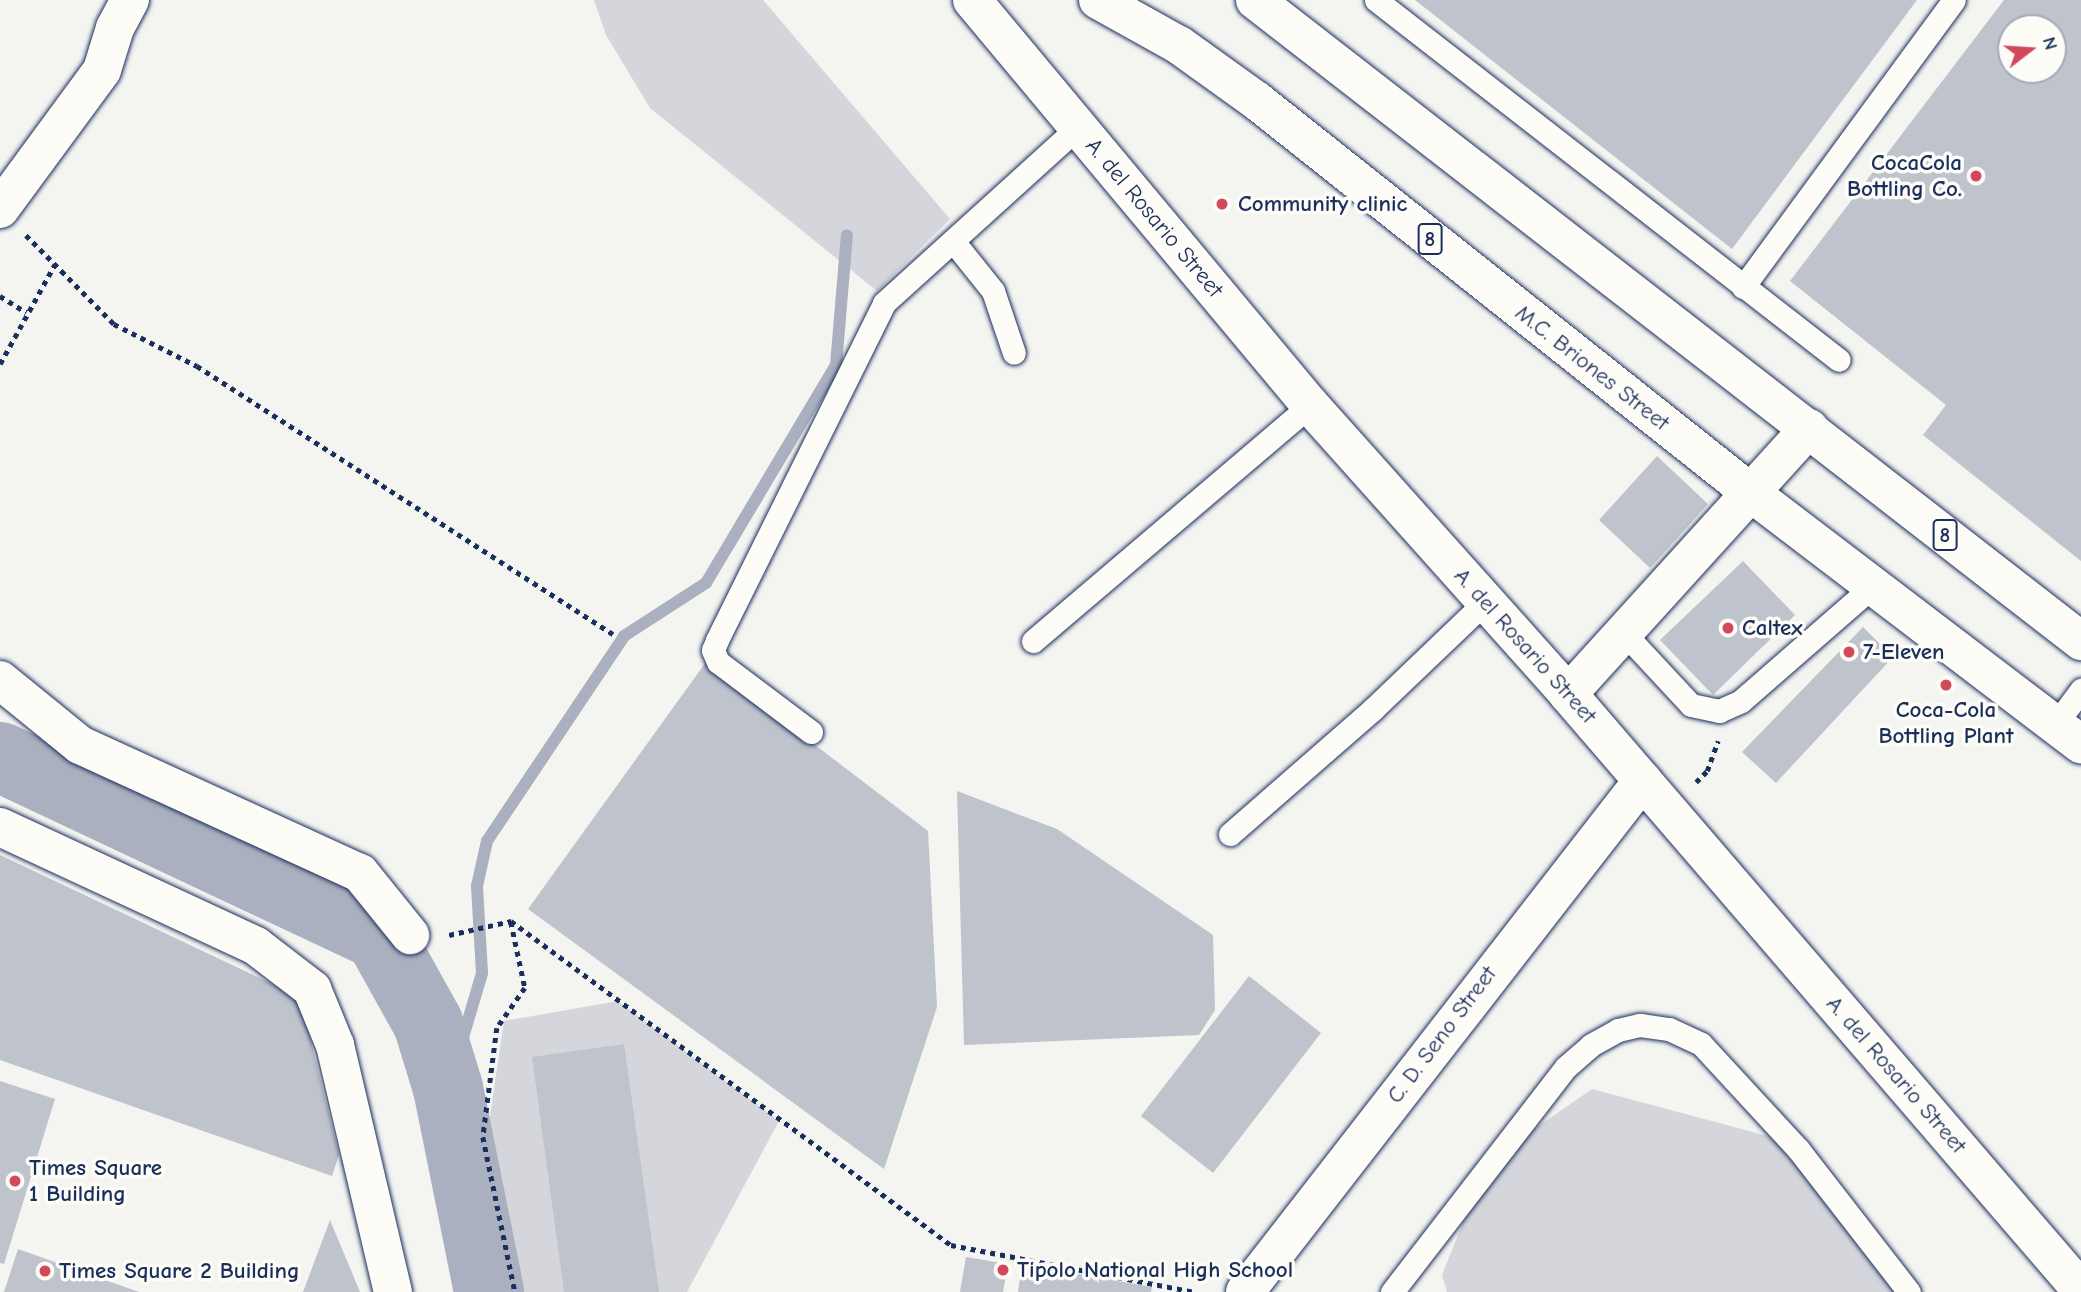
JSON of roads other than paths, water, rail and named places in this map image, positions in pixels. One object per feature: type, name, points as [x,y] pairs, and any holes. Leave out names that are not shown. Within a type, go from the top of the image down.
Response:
[{"type":"street","points":[[3,205],[102,70],[115,28],[130,0]]},
{"type":"street","name":"A. del Rosario Street","points":[[972,0],[1310,405],[1643,780],[2081,1290]]},
{"type":"street","name":"M.C. Briones Street","points":[[1098,0],[1179,46],[1257,101],[1751,494],[2068,734]]},
{"type":"street","name":"8","points":[[1255,0],[2081,641]]},
{"type":"street","points":[[1568,694],[1809,428]]},
{"type":"street","points":[[0,680],[80,745],[360,873],[410,935]]},
{"type":"street","name":"C. D. Seno Street","points":[[1245,1292],[1643,780]]},
{"type":"street","points":[[0,827],[256,946],[312,989],[335,1045],[393,1292]]},
{"type":"lane","points":[[1376,0],[1839,360]]},
{"type":"lane","points":[[1743,287],[1954,0]]},
{"type":"lane","points":[[811,732],[718,662],[713,650],[884,303],[1078,127]]},
{"type":"lane","points":[[953,241],[993,291],[1014,353]]},
{"type":"lane","points":[[1033,641],[1310,405]]},
{"type":"lane","points":[[1624,633],[1691,705],[1705,711],[1731,708],[1873,586]]},
{"type":"lane","points":[[1230,834],[1371,710],[1486,601]]},
{"type":"lane","points":[[2068,734],[2081,690]]},
{"type":"lane","points":[[1392,1292],[1566,1067],[1591,1045],[1618,1030],[1640,1025],[1669,1029],[1701,1044],[1798,1149],[1909,1292]]},
{"type":"waterway","points":[[448,1088],[482,973],[477,886],[487,841],[624,636],[706,583],[836,365],[847,235]]},
{"type":"waterway","points":[[0,757],[379,935],[428,1023],[448,1088],[489,1292]]},
{"type":"place","name":"CocaCola Bottling Co.","points":[[1976,176]]},
{"type":"place","name":"Community clinic","points":[[1222,204]]},
{"type":"place","name":"Caltex","points":[[1728,628]]},
{"type":"place","name":"7-Eleven","points":[[1849,652]]},
{"type":"place","name":"Coca-Cola Bottling Plant","points":[[1946,685]]},
{"type":"place","name":"Times Square 1 Building","points":[[15,1181]]},
{"type":"place","name":"Tipolo National High School","points":[[1003,1270]]},
{"type":"place","name":"Times Square 2 Building","points":[[45,1271]]}]
